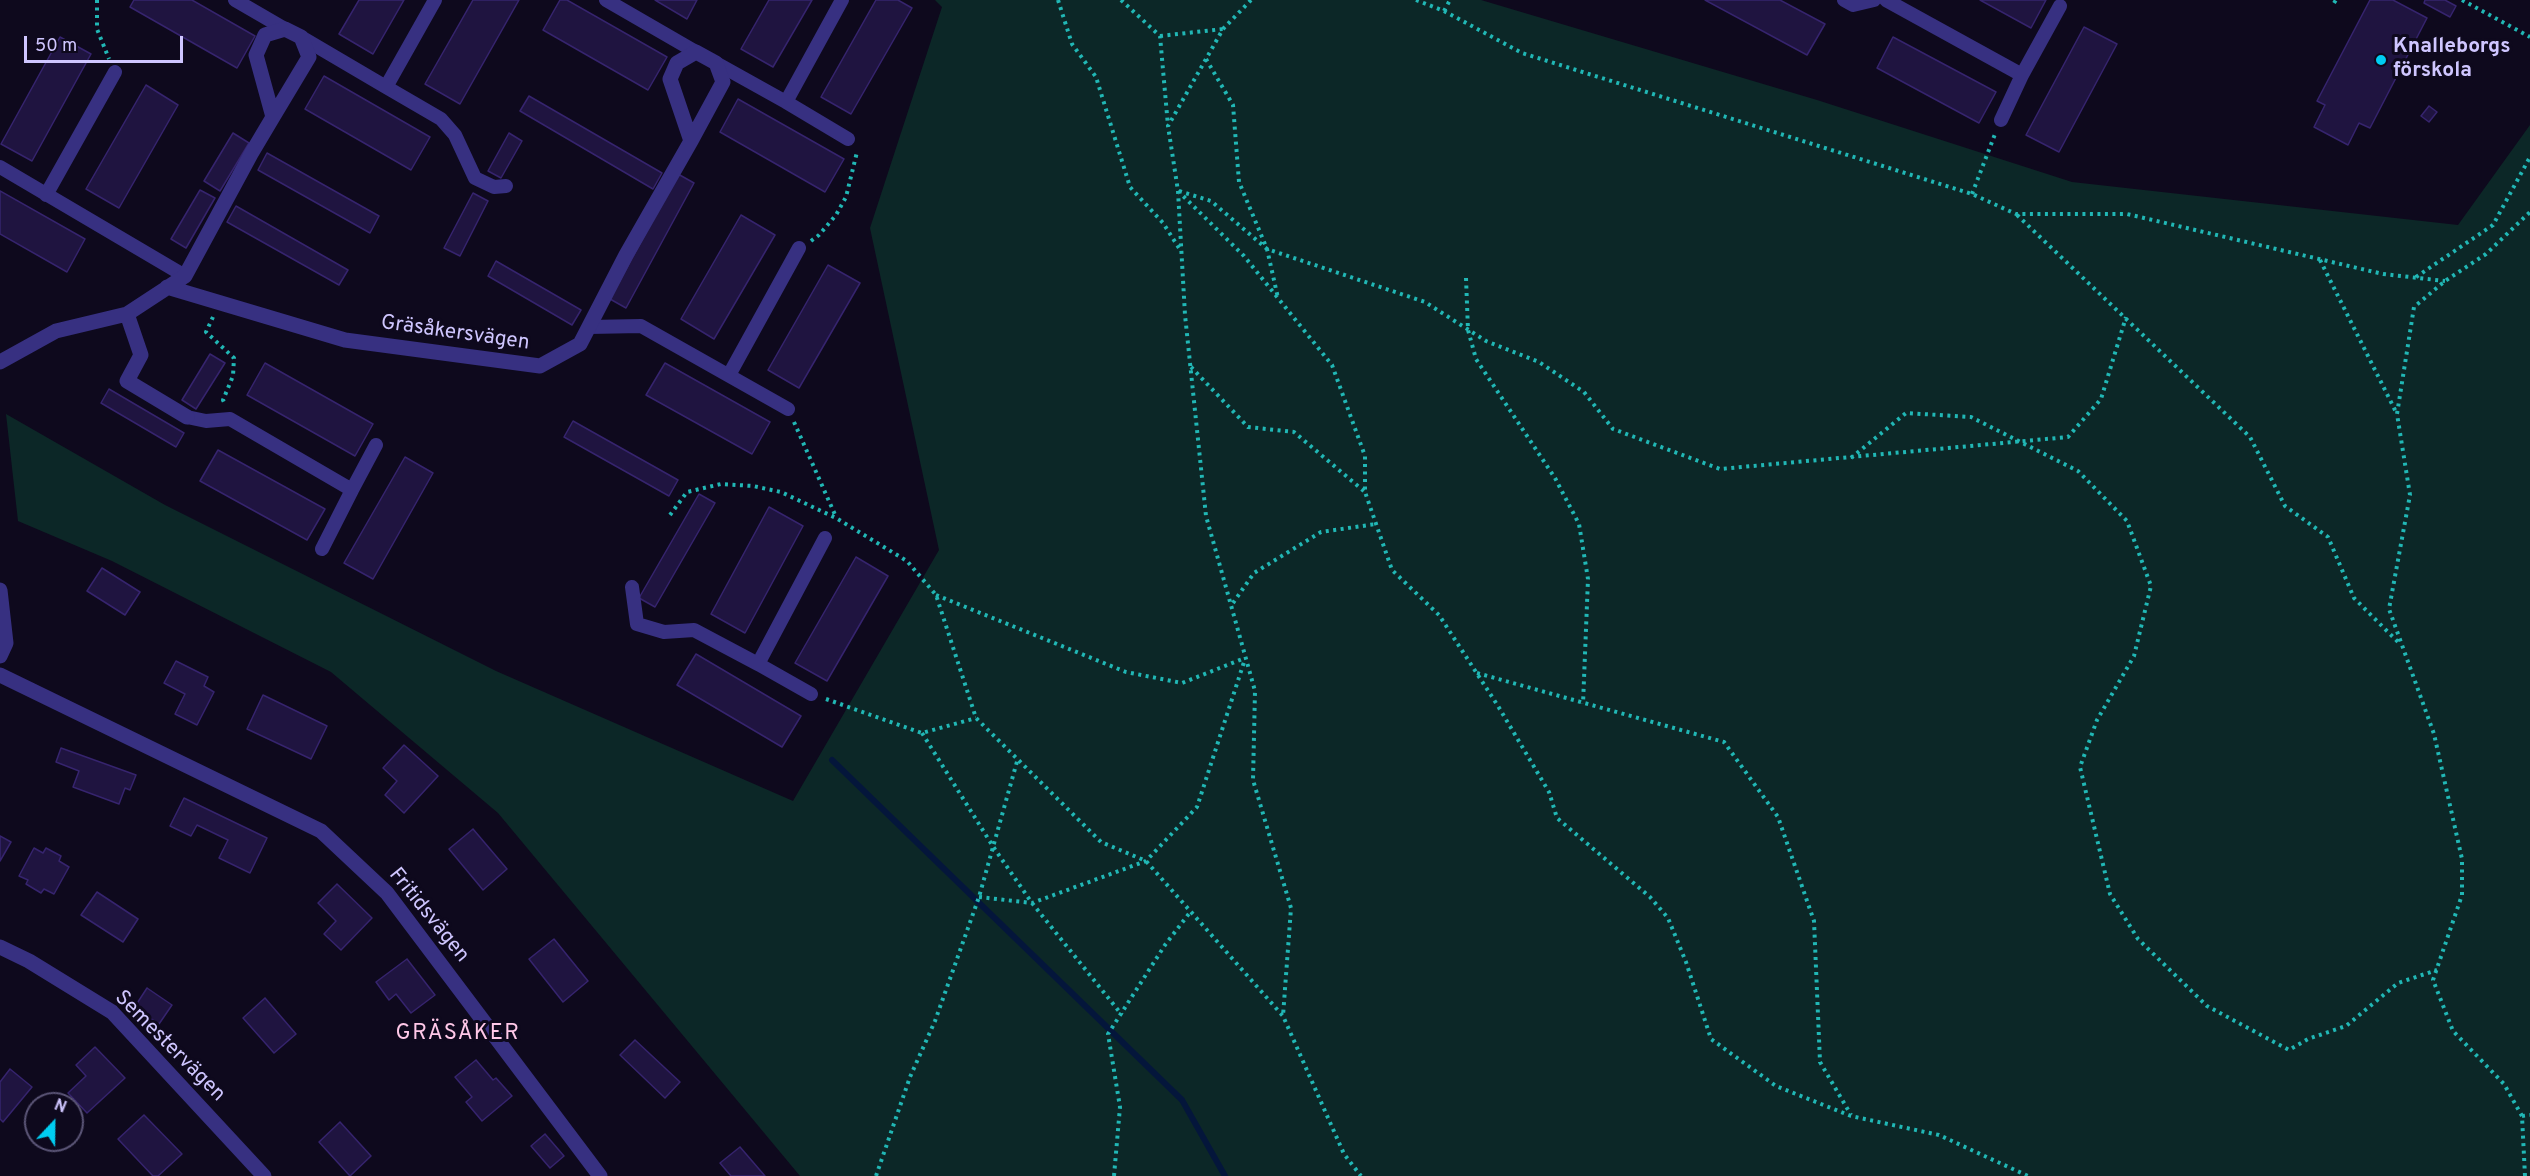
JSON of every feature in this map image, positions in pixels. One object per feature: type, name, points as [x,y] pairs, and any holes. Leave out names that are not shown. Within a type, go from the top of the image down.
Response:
[{"type":"street","points":[[0,362],[56,331],[127,314],[184,276],[309,57],[301,37],[285,29],[265,35],[256,54],[273,117]]},
{"type":"street","points":[[691,141],[670,78],[677,63],[696,52],[716,63]]},
{"type":"street","name":"Gräsåkersvägen","points":[[167,287],[345,340],[540,366],[580,344],[626,255],[723,82],[716,63]]},
{"type":"street","points":[[127,314],[141,355],[127,381],[187,417]]},
{"type":"street","points":[[0,590],[6,643],[0,656]]},
{"type":"street","name":"Fritidsvägen","points":[[0,675],[321,831],[387,893],[600,1176]]},
{"type":"street","name":"Semestervägen","points":[[0,947],[29,961],[112,1012],[264,1176]]},
{"type":"lane","points":[[235,0],[285,29]]},
{"type":"lane","points":[[386,87],[435,0]]},
{"type":"lane","points":[[786,102],[842,0]]},
{"type":"lane","points":[[1844,0],[1853,5],[1874,0]]},
{"type":"lane","points":[[1886,0],[2022,75]]},
{"type":"lane","points":[[615,2],[696,52]]},
{"type":"lane","points":[[2001,120],[2022,75],[2060,6]]},
{"type":"lane","points":[[301,37],[441,119],[455,135],[475,178],[494,187],[506,186]]},
{"type":"lane","points":[[716,63],[848,139]]},
{"type":"lane","points":[[46,195],[115,72]]},
{"type":"lane","points":[[0,167],[184,276]]},
{"type":"lane","points":[[729,375],[799,248]]},
{"type":"lane","points":[[589,327],[641,326],[788,409]]},
{"type":"lane","points":[[187,417],[206,421],[230,419],[352,490]]},
{"type":"lane","points":[[322,549],[376,445]]},
{"type":"lane","points":[[758,664],[825,538]]},
{"type":"lane","points":[[632,587],[637,624],[664,632],[694,630],[811,693]]},
{"type":"path","points":[[97,0],[97,29],[115,72]]},
{"type":"path","points":[[1058,0],[1072,44],[1096,77],[1130,187],[1163,223],[1181,251]]},
{"type":"path","points":[[1121,0],[1160,36],[1168,126],[1178,191],[1190,366],[1206,516],[1255,691],[1252,780],[1291,908],[1283,1016]]},
{"type":"path","points":[[1168,126],[1223,29],[1251,0]]},
{"type":"path","points":[[1416,0],[1444,11],[1522,53],[1972,194],[2016,214],[2250,437],[2285,506],[2328,537],[2354,598],[2403,646]]},
{"type":"path","points":[[1444,11],[1450,0]]},
{"type":"path","points":[[2462,0],[2530,37]]},
{"type":"path","points":[[1160,36],[1223,29]]},
{"type":"path","points":[[1206,58],[1233,105],[1239,182],[1267,249],[1279,300]]},
{"type":"path","points":[[799,248],[819,235],[836,215],[846,197],[853,178],[859,145],[848,139]]},
{"type":"path","points":[[1972,194],[1986,152]]},
{"type":"path","points":[[2415,278],[2493,225],[2530,157]]},
{"type":"path","points":[[1178,191],[1211,201],[1267,249],[1425,302],[1486,341],[1539,362],[1584,392],[1613,429],[1720,469],[2068,436],[2101,399],[2126,317]]},
{"type":"path","points":[[1178,191],[1244,256],[1332,364],[1365,456],[1365,492],[1392,570],[1439,615],[1549,792],[1557,818],[1650,897],[1668,918],[1686,962],[1711,1039],[1776,1086],[1851,1116],[1939,1135],[2028,1176]]},
{"type":"path","points":[[2397,414],[2414,307],[2445,280],[2486,254],[2530,212]]},
{"type":"path","points":[[2016,214],[2127,214],[2383,274],[2445,280]]},
{"type":"path","points":[[2319,259],[2397,414],[2410,495],[2389,609],[2434,734],[2462,859],[2463,895],[2433,980],[2453,1031],[2504,1084],[2522,1116],[2525,1176]]},
{"type":"path","points":[[1466,278],[1468,330],[1476,359],[1555,478],[1579,524],[1588,579],[1583,704]]},
{"type":"path","points":[[221,303],[206,332],[234,358],[233,376],[224,400],[230,419]]},
{"type":"path","points":[[1190,366],[1248,427],[1294,432],[1365,492]]},
{"type":"path","points":[[788,409],[836,518]]},
{"type":"path","points":[[1851,458],[1906,413],[1971,417],[2078,471],[2127,521],[2151,586],[2134,656],[2097,720],[2080,767],[2110,894],[2138,939],[2207,1006],[2289,1050],[2308,1039],[2346,1026],[2398,983],[2437,970]]},
{"type":"path","points":[[669,515],[687,492],[721,484],[753,486],[782,492],[836,518],[907,561],[936,595],[976,718],[1101,842],[1146,861],[1283,1016],[1344,1154],[1361,1176]]},
{"type":"path","points":[[1232,603],[1254,573],[1321,532],[1376,524]]},
{"type":"path","points":[[936,595],[1126,672],[1182,683],[1246,658]]},
{"type":"path","points":[[979,897],[1032,903],[1146,861],[1197,807],[1246,658]]},
{"type":"path","points":[[1476,672],[1724,742],[1778,817],[1814,921],[1820,1062],[1851,1116]]},
{"type":"path","points":[[811,693],[922,734],[976,718]]},
{"type":"path","points":[[922,734],[994,848],[1032,903],[1122,1015]]},
{"type":"path","points":[[876,1176],[910,1077],[935,1021],[979,897],[1018,758]]},
{"type":"path","points":[[1114,1176],[1120,1107],[1108,1034],[1165,945],[1191,911]]},
{"type":"path","points":[[2522,1116],[2530,1115]]},
{"type":"green space","points":[[935,0],[1481,0],[1817,100],[2072,182],[2458,225],[2530,125],[2530,1176],[800,1176],[498,813],[331,672],[112,561],[18,521],[6,414],[165,505],[496,671],[793,801],[939,550],[870,228],[942,7]]},
{"type":"building","points":[[134,0],[192,0],[255,36],[237,68],[130,7]]},
{"type":"building","points":[[359,0],[404,0],[373,54],[339,34]]},
{"type":"building","points":[[473,0],[519,0],[460,104],[425,84]]},
{"type":"building","points":[[560,0],[567,0],[667,57],[648,90],[543,30]]},
{"type":"building","points":[[655,0],[697,0],[687,19]]},
{"type":"building","points":[[769,0],[812,0],[773,67],[741,49]]},
{"type":"building","points":[[876,0],[898,0],[912,8],[851,114],[821,97]]},
{"type":"building","points":[[1705,0],[1780,0],[1825,24],[1807,55]]},
{"type":"building","points":[[1980,0],[2046,0],[2031,28]]},
{"type":"building","points":[[2370,0],[2393,0],[2427,18],[2370,128],[2359,123],[2348,145],[2314,127],[2325,105],[2317,101]]},
{"type":"building","points":[[2425,0],[2445,0],[2456,6],[2450,17],[2424,3]]},
{"type":"building","points":[[2084,27],[2117,44],[2059,152],[2026,135]]},
{"type":"building","points":[[60,37],[91,54],[32,161],[1,144]]},
{"type":"building","points":[[1893,37],[1996,92],[1979,123],[1877,68]]},
{"type":"building","points":[[324,76],[430,137],[411,170],[305,109]]},
{"type":"building","points":[[146,85],[178,105],[119,208],[86,189]]},
{"type":"building","points":[[529,96],[662,173],[653,189],[520,111]]},
{"type":"building","points":[[738,99],[844,159],[825,192],[720,132]]},
{"type":"building","points":[[2429,106],[2437,112],[2429,122],[2421,116]]},
{"type":"building","points":[[233,133],[249,143],[220,191],[204,181]]},
{"type":"building","points":[[509,133],[522,141],[501,178],[488,171]]},
{"type":"building","points":[[267,153],[379,216],[370,233],[258,170]]},
{"type":"building","points":[[678,174],[694,183],[626,308],[610,299]]},
{"type":"building","points":[[200,190],[215,198],[186,248],[171,239]]},
{"type":"building","points":[[0,191],[85,239],[67,272],[0,234]]},
{"type":"building","points":[[473,193],[488,201],[460,256],[444,248]]},
{"type":"building","points":[[236,206],[348,270],[339,285],[227,222]]},
{"type":"building","points":[[741,215],[775,235],[714,339],[681,319]]},
{"type":"building","points":[[496,261],[581,310],[572,325],[488,276]]},
{"type":"building","points":[[828,265],[860,283],[799,388],[768,370]]},
{"type":"building","points":[[210,354],[225,363],[196,409],[182,400]]},
{"type":"building","points":[[265,363],[373,424],[355,456],[247,395]]},
{"type":"building","points":[[665,363],[770,422],[752,454],[646,395]]},
{"type":"building","points":[[109,389],[184,433],[176,447],[101,403]]},
{"type":"building","points":[[573,421],[678,480],[669,496],[564,437]]},
{"type":"building","points":[[218,450],[325,509],[307,540],[200,481]]},
{"type":"building","points":[[405,457],[433,473],[373,579],[344,563]]},
{"type":"building","points":[[699,494],[715,503],[655,607],[639,598]]},
{"type":"building","points":[[769,507],[803,526],[745,633],[711,614]]},
{"type":"building","points":[[856,557],[888,576],[827,681],[795,663]]},
{"type":"building","points":[[102,568],[140,592],[125,615],[87,591]]},
{"type":"building","points":[[696,654],[801,716],[782,747],[677,685]]},
{"type":"building","points":[[176,661],[208,677],[204,686],[214,692],[197,725],[175,714],[185,694],[164,683]]},
{"type":"building","points":[[263,695],[327,726],[311,759],[247,729]]},
{"type":"building","points":[[404,745],[438,776],[404,813],[385,795],[397,781],[383,768]]},
{"type":"building","points":[[61,748],[136,775],[130,790],[125,788],[119,804],[73,787],[79,771],[56,762]]},
{"type":"building","points":[[184,798],[267,838],[250,873],[219,858],[228,840],[197,825],[191,836],[170,826]]},
{"type":"building","points":[[473,829],[507,869],[483,890],[449,849]]},
{"type":"building","points":[[0,836],[11,842],[0,861]]},
{"type":"building","points":[[34,848],[43,853],[46,848],[61,856],[59,861],[69,867],[54,894],[44,889],[41,893],[26,884],[28,880],[19,876]]},
{"type":"building","points":[[337,884],[372,918],[341,950],[324,934],[336,921],[318,903]]},
{"type":"building","points":[[97,892],[138,919],[123,942],[81,915]]},
{"type":"building","points":[[554,939],[588,981],[563,1002],[529,959]]},
{"type":"building","points":[[407,959],[435,995],[411,1013],[396,994],[389,1000],[376,982]]},
{"type":"building","points":[[147,988],[172,1005],[159,1024],[134,1008]]},
{"type":"building","points":[[265,998],[296,1034],[274,1053],[243,1018]]},
{"type":"building","points":[[635,1040],[680,1082],[665,1098],[620,1055]]},
{"type":"building","points":[[95,1047],[125,1078],[87,1113],[84,1110],[84,1092],[69,1092],[86,1076],[76,1065]]},
{"type":"building","points":[[476,1060],[493,1080],[496,1078],[512,1096],[482,1121],[466,1102],[472,1097],[455,1077]]},
{"type":"building","points":[[10,1069],[32,1087],[28,1092],[24,1092],[24,1097],[3,1122],[0,1119],[0,1082]]},
{"type":"building","points":[[144,1115],[182,1154],[158,1176],[153,1176],[118,1139]]},
{"type":"building","points":[[340,1122],[371,1156],[350,1176],[319,1142]]},
{"type":"building","points":[[545,1134],[564,1156],[550,1168],[531,1146]]},
{"type":"building","points":[[740,1147],[765,1176],[731,1176],[720,1163]]},
{"type":"waterway","points":[[832,760],[1182,1100],[1225,1176]]},
{"type":"place","name":"Knalleborgs förskola","points":[[2381,60]]},
{"type":"district","name":"GRÄSÅKER","points":[[458,1035]]}]
